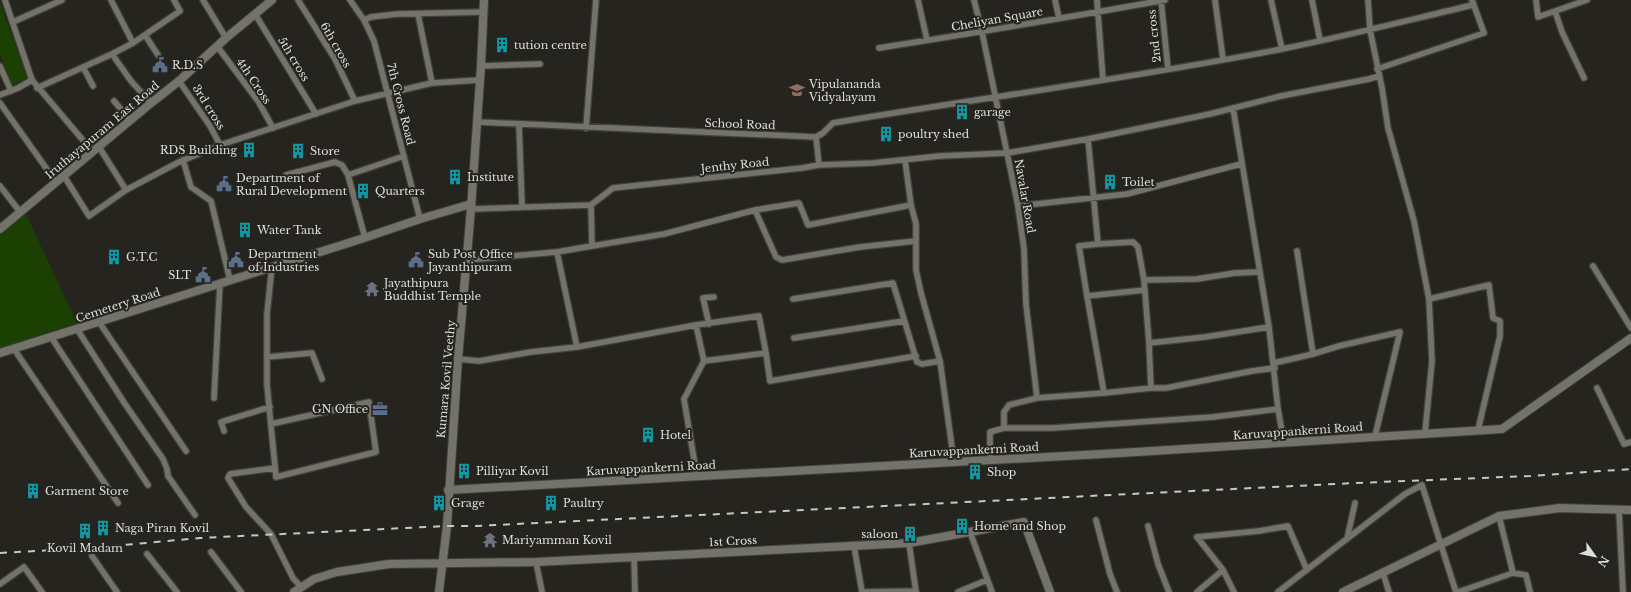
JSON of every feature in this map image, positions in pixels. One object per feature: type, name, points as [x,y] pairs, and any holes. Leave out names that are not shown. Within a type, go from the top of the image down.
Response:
[{"type":"main road","name":"Iruthayapuram East Road","points":[[0,229],[179,81],[255,14],[262,3],[272,0]]},
{"type":"main road","name":"Kumara Kovil Veethy","points":[[439,592],[446,526],[471,206],[484,0]]},
{"type":"main road","name":"Cemetery Road","points":[[0,353],[272,266],[365,238],[420,218],[471,206]]},
{"type":"main road","name":"Karuvappankerni Road","points":[[448,490],[697,477],[1502,429],[1631,338]]},
{"type":"main road","points":[[1343,592],[1500,516],[1560,508],[1619,511],[1631,510]]},
{"type":"main road","name":"1st Cross","points":[[297,589],[314,579],[337,572],[389,564],[536,562],[909,543],[1024,522],[1050,592]]},
{"type":"street","points":[[5,0],[32,80],[37,88],[96,149],[126,190]]},
{"type":"street","points":[[13,22],[62,0]]},
{"type":"street","points":[[111,0],[133,43]]},
{"type":"street","points":[[37,88],[133,43],[180,11],[174,0]]},
{"type":"street","points":[[203,0],[226,38]]},
{"type":"street","name":"6th cross","points":[[298,0],[335,60],[355,101]]},
{"type":"street","name":"7th Cross Road","points":[[350,0],[364,20],[374,41],[420,218]]},
{"type":"street","points":[[586,128],[596,0]]},
{"type":"street","points":[[918,0],[926,40]]},
{"type":"street","name":"Navalar Road","points":[[974,0],[1018,206],[1024,249],[1026,304],[1037,398]]},
{"type":"street","points":[[1055,0],[1059,18]]},
{"type":"street","points":[[1097,0],[1103,80]]},
{"type":"street","name":"Cheliyan Square","points":[[878,48],[982,32],[1098,10],[1162,0]]},
{"type":"street","name":"2nd cross","points":[[1162,0],[1168,69]]},
{"type":"street","points":[[1215,0],[1223,59]]},
{"type":"street","points":[[1271,0],[1282,49]]},
{"type":"street","points":[[1312,0],[1320,40]]},
{"type":"street","points":[[1368,0],[1370,30],[1388,128],[1414,221],[1429,299],[1432,361],[1425,433]]},
{"type":"street","points":[[1536,0],[1538,17],[1586,0]]},
{"type":"street","points":[[819,165],[816,137],[823,133],[832,123],[996,98],[1282,49],[1370,30],[1472,2],[1484,33],[1377,69]]},
{"type":"street","points":[[1555,11],[1562,32],[1584,78]]},
{"type":"street","points":[[364,20],[371,17],[397,14],[483,12]]},
{"type":"street","name":"5th cross","points":[[255,14],[316,114]]},
{"type":"street","points":[[418,14],[432,83]]},
{"type":"street","points":[[145,35],[158,55]]},
{"type":"street","name":"4th Cross","points":[[217,46],[258,101],[272,128]]},
{"type":"street","points":[[112,54],[131,80],[151,103]]},
{"type":"street","points":[[481,66],[540,64]]},
{"type":"street","points":[[0,66],[11,91]]},
{"type":"street","points":[[83,67],[93,86]]},
{"type":"street","name":"Jenthy Road","points":[[591,205],[613,188],[819,165],[873,163],[1007,153],[1088,139],[1233,108],[1281,96],[1369,80],[1379,76]]},
{"type":"street","points":[[0,95],[32,80]]},
{"type":"street","points":[[64,176],[89,216],[126,190],[182,160],[220,145],[355,101],[432,83],[480,80]]},
{"type":"street","name":"3rd cross","points":[[179,81],[210,126],[220,145]]},
{"type":"street","points":[[114,101],[130,120]]},
{"type":"street","points":[[0,103],[56,182]]},
{"type":"street","points":[[1233,108],[1275,365],[1278,409],[1284,443]]},
{"type":"street","name":"School Road","points":[[477,122],[816,137]]},
{"type":"street","points":[[519,124],[522,206]]},
{"type":"street","points":[[1088,139],[1098,244]]},
{"type":"street","points":[[348,175],[404,156]]},
{"type":"street","points":[[182,160],[191,187],[211,202],[230,280]]},
{"type":"street","points":[[905,160],[911,205],[916,224],[916,270],[940,361],[954,462]]},
{"type":"street","points":[[286,174],[335,162],[342,165],[348,175],[365,238]]},
{"type":"street","points":[[1018,206],[1127,194],[1241,164]]},
{"type":"street","points":[[0,186],[20,212]]},
{"type":"street","points":[[466,260],[557,252],[664,234],[755,210],[799,203],[808,225],[911,205]]},
{"type":"street","points":[[471,206],[591,205],[592,246]]},
{"type":"street","points":[[755,210],[776,257],[782,260],[860,247],[916,241]]},
{"type":"street","points":[[1104,393],[1079,246],[1133,242],[1138,247],[1145,290],[1151,388]]},
{"type":"street","points":[[1297,251],[1313,354]]},
{"type":"street","points":[[557,252],[577,347]]},
{"type":"street","points":[[271,424],[369,402],[376,452],[276,477],[267,385],[267,314],[272,266]]},
{"type":"street","points":[[1593,266],[1631,328]]},
{"type":"street","points":[[1144,280],[1197,279],[1236,273],[1260,272]]},
{"type":"street","points":[[214,398],[220,283]]},
{"type":"street","points":[[792,299],[893,283],[917,362],[922,364],[940,361]]},
{"type":"street","points":[[1429,299],[1489,285],[1494,318],[1500,321],[1500,336],[1492,364],[1478,430]]},
{"type":"street","points":[[1087,296],[1145,290]]},
{"type":"street","points":[[709,324],[703,298],[714,297]]},
{"type":"street","points":[[458,359],[479,362],[531,352],[577,347],[758,316],[770,381],[916,356]]},
{"type":"street","points":[[794,338],[904,321]]},
{"type":"street","points":[[99,322],[186,451]]},
{"type":"street","points":[[696,326],[704,361],[684,399],[697,477]]},
{"type":"street","points":[[1149,343],[1205,338],[1269,327]]},
{"type":"street","points":[[77,329],[125,404],[163,459],[167,468],[168,476],[195,515]]},
{"type":"street","points":[[1004,428],[1004,412],[1009,405],[1037,398],[1166,388],[1252,371],[1339,346],[1400,332],[1375,436]]},
{"type":"street","points":[[51,337],[148,485]]},
{"type":"street","points":[[14,349],[118,503]]},
{"type":"street","points":[[267,357],[312,353],[322,379]]},
{"type":"street","points":[[704,361],[766,353]]},
{"type":"street","points":[[1597,388],[1624,444],[1631,442]]},
{"type":"street","points":[[224,431],[221,422],[270,407]]},
{"type":"street","points":[[990,460],[990,432],[1004,428],[1052,428],[1213,418],[1278,409]]},
{"type":"street","points":[[275,468],[230,474],[228,478],[246,507],[272,534],[297,589]]},
{"type":"street","points":[[1278,592],[1405,494],[1422,484],[1457,592],[1513,573],[1526,575],[1530,592]]},
{"type":"street","points":[[1346,539],[1355,503]]},
{"type":"street","points":[[1619,511],[1623,592]]},
{"type":"street","points":[[1500,516],[1513,573]]},
{"type":"street","points":[[1096,520],[1110,574],[1117,592]]},
{"type":"street","points":[[1148,526],[1158,564],[1169,592]]},
{"type":"street","points":[[1234,592],[1223,570],[1197,537],[1259,531],[1288,526],[1307,570]]},
{"type":"street","points":[[970,532],[992,592]]},
{"type":"street","points":[[854,546],[863,592],[916,591],[909,543]]},
{"type":"street","points":[[210,552],[241,592]]},
{"type":"street","points":[[147,554],[177,592]]},
{"type":"street","points":[[92,556],[117,592]]},
{"type":"street","points":[[634,557],[635,592]]},
{"type":"street","points":[[536,562],[542,592]]},
{"type":"street","points":[[0,584],[24,567],[42,592]]},
{"type":"street","points":[[1197,592],[1223,570]]},
{"type":"street","points":[[1383,573],[1388,592]]},
{"type":"street","points":[[958,592],[987,580]]},
{"type":"green space","points":[[0,2],[27,78],[12,85],[0,55]]},
{"type":"green space","points":[[25,212],[77,323],[0,348],[0,232]]},
{"type":"railway","points":[[0,553],[91,548],[200,538],[1530,476],[1631,469]]},
{"type":"place","name":"tution centre","points":[[502,45]]},
{"type":"place","name":"R.D.S","points":[[160,65]]},
{"type":"place","name":"Vipulananda Vidyalayam","points":[[797,90]]},
{"type":"place","name":"garage","points":[[962,112]]},
{"type":"place","name":"poultry shed","points":[[886,134]]},
{"type":"place","name":"RDS Building","points":[[249,150]]},
{"type":"place","name":"Store","points":[[298,151]]},
{"type":"place","name":"Institute","points":[[455,177]]},
{"type":"place","name":"Toilet","points":[[1110,182]]},
{"type":"place","name":"Department of Rural Development","points":[[224,184]]},
{"type":"place","name":"Quarters","points":[[363,191]]},
{"type":"place","name":"Water Tank","points":[[245,230]]},
{"type":"place","name":"G.T.C","points":[[114,257]]},
{"type":"place","name":"Department of Industries","points":[[236,260]]},
{"type":"place","name":"Sub Post Office Jayanthipuram","points":[[416,260]]},
{"type":"place","name":"SLT","points":[[203,275]]},
{"type":"place","name":"Jayathipura Buddhist Temple","points":[[372,289]]},
{"type":"place","name":"GN Office","points":[[380,409]]},
{"type":"place","name":"Hotel","points":[[648,435]]},
{"type":"place","name":"Pilliyar Kovil","points":[[464,471]]},
{"type":"place","name":"Shop","points":[[975,472]]},
{"type":"place","name":"Garment Store","points":[[33,491]]},
{"type":"place","name":"Grage","points":[[439,503]]},
{"type":"place","name":"Paultry","points":[[551,503]]},
{"type":"place","name":"Home and Shop","points":[[962,526]]},
{"type":"place","name":"Naga Piran Kovil","points":[[103,528]]},
{"type":"place","name":"Kovil Madam","points":[[85,531]]},
{"type":"place","name":"saloon","points":[[910,534]]},
{"type":"place","name":"Mariyamman Kovil","points":[[490,540]]}]
